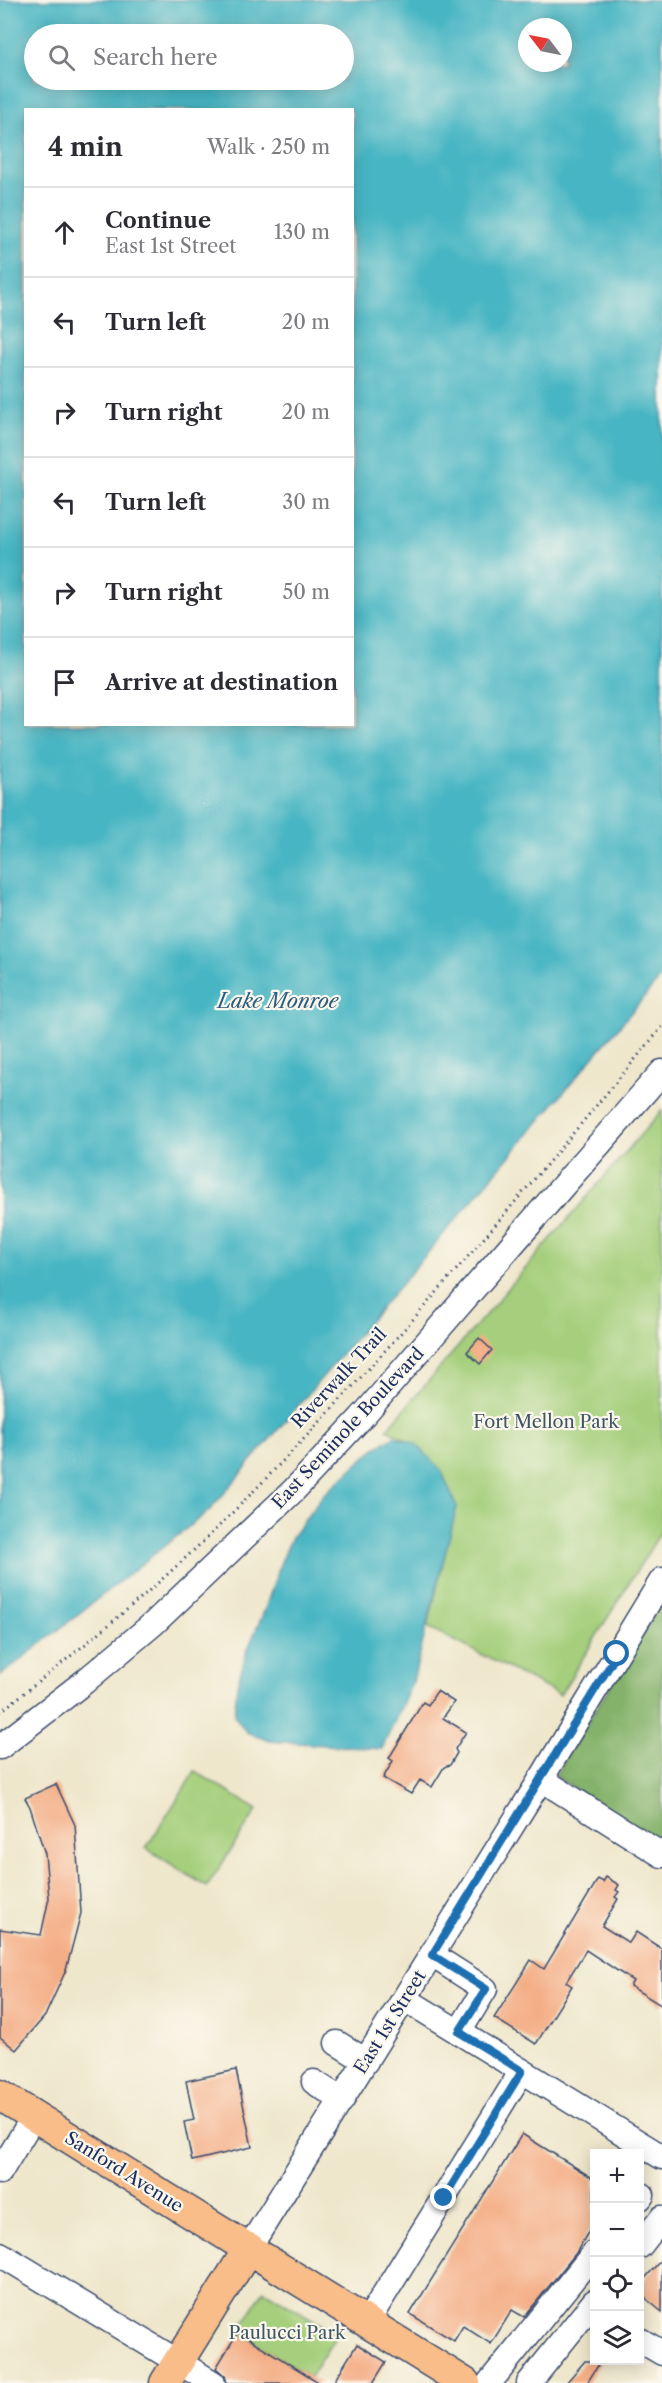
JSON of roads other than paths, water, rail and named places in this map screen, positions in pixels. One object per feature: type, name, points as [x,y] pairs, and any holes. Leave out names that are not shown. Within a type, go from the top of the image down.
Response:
[{"type":"main road","name":"Sanford Avenue","points":[[0,2095],[465,2383]]},
{"type":"main road","points":[[172,2373],[249,2248]]},
{"type":"street","name":"East Seminole Boulevard","points":[[0,1747],[84,1682],[153,1624],[294,1490],[361,1418],[662,1072]]},
{"type":"street","name":"East 1st Street","points":[[249,2248],[662,1580]]},
{"type":"street","points":[[541,1779],[662,1855]]},
{"type":"street","points":[[432,1955],[486,1989],[459,2032]]},
{"type":"street","points":[[405,1999],[662,2157]]},
{"type":"street","points":[[337,2043],[366,2061]]},
{"type":"street","points":[[367,2322],[522,2071]]},
{"type":"street","points":[[314,2082],[342,2100]]},
{"type":"street","points":[[0,2172],[34,2116]]},
{"type":"street","points":[[644,2240],[662,2218]]},
{"type":"street","points":[[0,2254],[172,2373],[213,2383]]},
{"type":"street","points":[[489,2383],[591,2257]]},
{"type":"street","points":[[529,2383],[590,2310]]},
{"type":"street","points":[[644,2343],[662,2352]]},
{"type":"water","name":"Lake Monroe","points":[[0,0],[662,0],[662,976],[210,1510],[0,1676]]},
{"type":"water","points":[[394,1436],[416,1444],[441,1470],[457,1507],[413,1681],[382,1749],[269,1741],[246,1732],[234,1715],[237,1686],[247,1651],[292,1537],[323,1495],[374,1449]]},
{"type":"park label","name":"Fort Mellon Park","points":[[546,1422]]},
{"type":"park label","name":"Paulucci Park","points":[[287,2333]]}]
